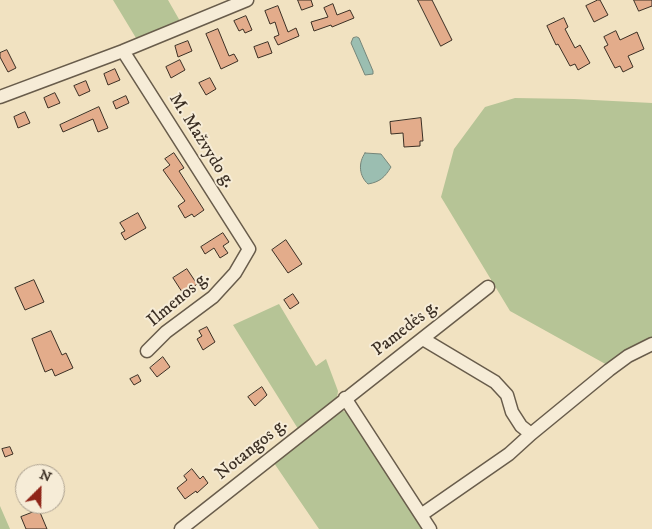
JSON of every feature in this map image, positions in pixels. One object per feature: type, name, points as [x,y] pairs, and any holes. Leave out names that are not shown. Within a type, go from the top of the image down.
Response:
[{"type":"street","points":[[0,97],[124,51],[247,0]]},
{"type":"street","name":"M. Mažvydo g.","points":[[124,51],[249,249]]},
{"type":"street","name":"Ilmenos g.","points":[[147,351],[166,332],[213,297],[235,273],[249,249]]},
{"type":"street","name":"Pamedės g.","points":[[345,398],[488,287]]},
{"type":"street","points":[[423,339],[495,382],[507,395],[512,412],[521,426],[531,434]]},
{"type":"street","points":[[421,516],[509,454],[615,365],[652,344]]},
{"type":"street","points":[[345,398],[430,529]]},
{"type":"street","name":"Notangos g.","points":[[181,529],[345,398]]},
{"type":"green space","points":[[113,0],[168,0],[180,21],[136,38]]},
{"type":"green space","points":[[515,98],[652,103],[652,343],[609,366],[510,311],[441,197],[454,149],[485,107]]},
{"type":"green space","points":[[279,304],[316,366],[326,359],[338,391],[337,398],[300,432],[233,325]]},
{"type":"green space","points":[[337,411],[351,414],[425,529],[319,529],[274,463]]},
{"type":"green space","points":[[0,506],[10,529],[0,529]]},
{"type":"shaded area","points":[[357,37],[373,74],[365,75],[351,43],[353,38]]},
{"type":"shaded area","points":[[365,153],[381,154],[391,167],[382,178],[368,184],[360,169]]},
{"type":"building","points":[[298,0],[311,0],[313,6],[302,10]]},
{"type":"building","points":[[418,0],[432,0],[452,40],[441,46]]},
{"type":"building","points":[[600,0],[608,15],[594,22],[586,6]]},
{"type":"building","points":[[634,0],[652,0],[652,6],[639,11]]},
{"type":"building","points":[[333,4],[337,15],[350,10],[354,18],[332,27],[331,25],[314,31],[311,22],[328,17],[324,8]]},
{"type":"building","points":[[278,6],[288,32],[296,28],[299,36],[278,45],[274,37],[279,35],[275,22],[270,24],[265,11]]},
{"type":"building","points":[[246,16],[252,30],[245,33],[243,29],[239,31],[234,21]]},
{"type":"building","points":[[564,18],[568,27],[565,29],[575,48],[580,45],[590,63],[578,70],[575,64],[570,66],[558,44],[556,45],[547,26]]},
{"type":"building","points":[[218,29],[229,56],[234,54],[238,61],[221,69],[206,34]]},
{"type":"building","points":[[616,31],[620,40],[637,32],[644,49],[628,56],[633,67],[623,72],[620,66],[615,68],[604,47],[608,45],[604,37]]},
{"type":"building","points":[[188,41],[192,51],[178,57],[175,46]]},
{"type":"building","points":[[268,42],[272,53],[258,58],[254,47]]},
{"type":"building","points":[[7,50],[16,68],[8,72],[0,57],[0,53]]},
{"type":"building","points":[[180,60],[185,70],[171,78],[166,67]]},
{"type":"building","points":[[115,69],[120,80],[108,85],[104,74]]},
{"type":"building","points":[[210,78],[216,89],[206,95],[199,83]]},
{"type":"building","points":[[86,81],[90,91],[79,96],[74,86]]},
{"type":"building","points":[[55,93],[60,103],[48,108],[44,98]]},
{"type":"building","points":[[126,96],[129,103],[116,109],[113,102]]},
{"type":"building","points":[[99,107],[108,128],[98,132],[93,119],[63,132],[60,125]]},
{"type":"building","points":[[25,112],[30,123],[18,128],[14,117]]},
{"type":"building","points":[[421,118],[423,141],[420,141],[420,146],[404,147],[403,133],[391,134],[390,122]]},
{"type":"building","points":[[174,153],[184,168],[179,171],[204,210],[194,217],[192,214],[185,218],[178,206],[185,201],[163,170],[170,165],[165,159]]},
{"type":"building","points":[[138,213],[146,228],[125,240],[121,233],[125,231],[120,223]]},
{"type":"building","points":[[223,233],[229,242],[223,246],[228,253],[220,258],[214,248],[205,254],[201,247]]},
{"type":"building","points":[[286,240],[302,264],[288,273],[272,250]]},
{"type":"building","points":[[187,269],[197,284],[184,295],[173,278]]},
{"type":"building","points":[[34,280],[44,302],[25,310],[15,288]]},
{"type":"building","points":[[293,294],[299,303],[290,309],[284,300]]},
{"type":"building","points":[[207,327],[215,342],[203,350],[197,339],[202,336],[199,331]]},
{"type":"building","points":[[51,331],[62,355],[66,353],[73,368],[55,376],[52,369],[45,372],[32,339]]},
{"type":"building","points":[[163,357],[170,367],[157,377],[150,368]]},
{"type":"building","points":[[138,375],[141,381],[134,385],[130,379]]},
{"type":"building","points":[[262,387],[267,395],[255,406],[248,397]]},
{"type":"building","points":[[10,447],[13,454],[5,457],[2,449]]},
{"type":"building","points":[[192,469],[200,479],[203,476],[208,483],[197,493],[196,491],[185,499],[177,488],[187,480],[184,476]]},
{"type":"building","points":[[29,514],[41,514],[47,529],[26,529],[21,517]]}]
